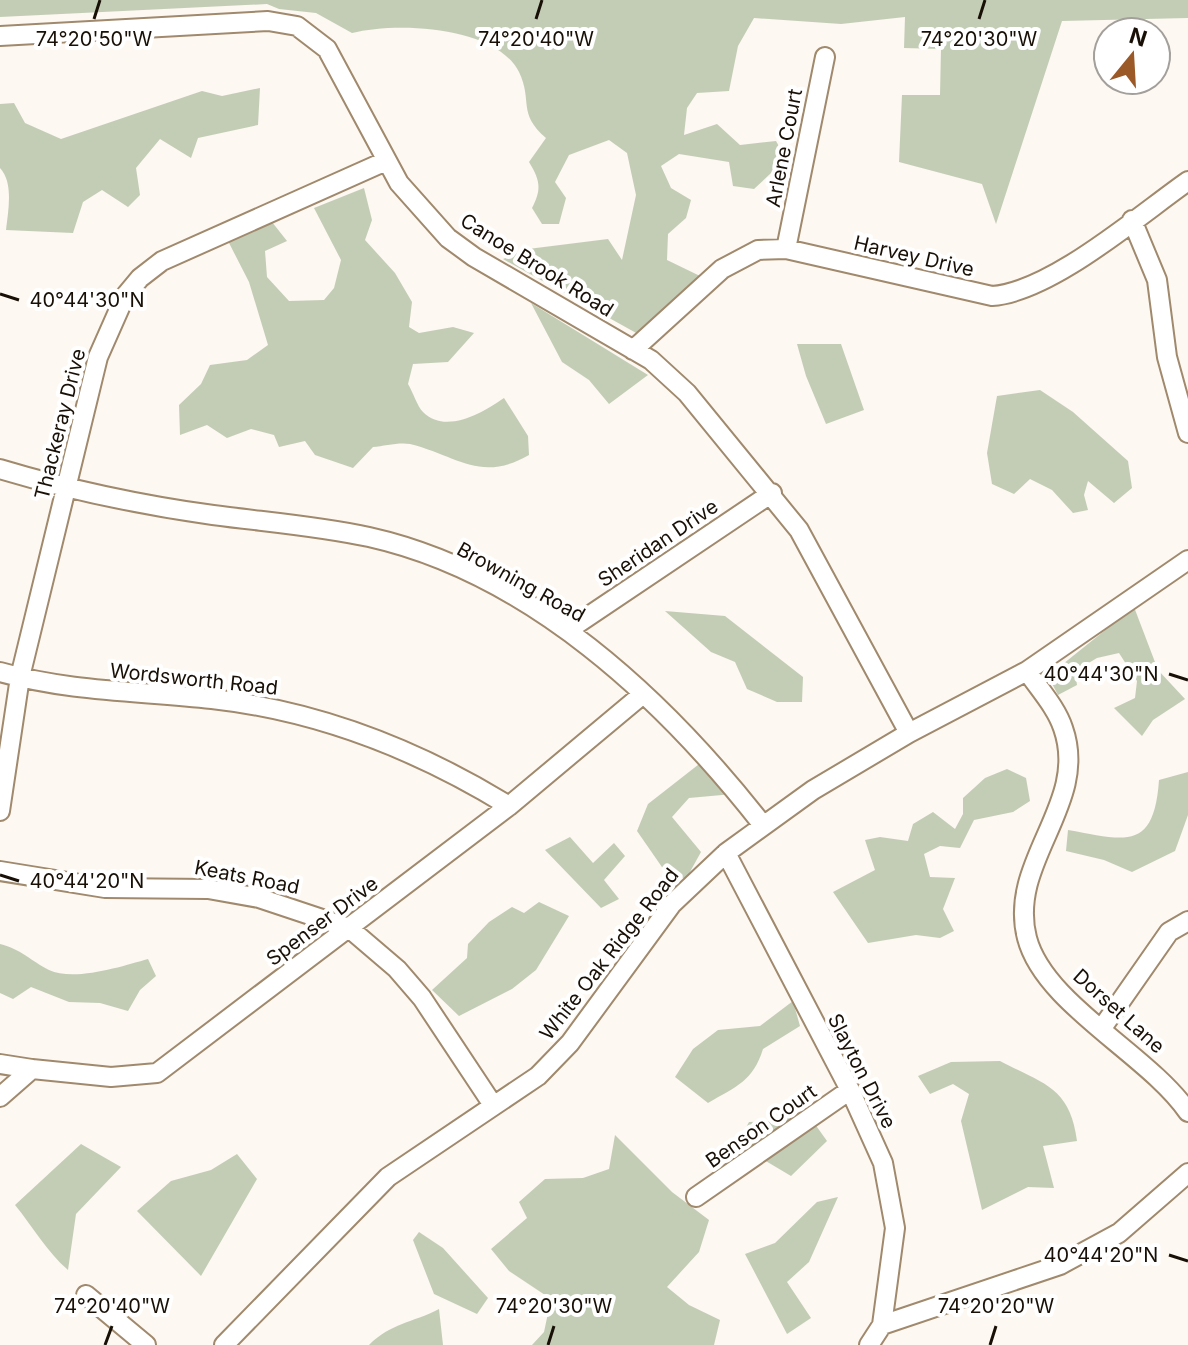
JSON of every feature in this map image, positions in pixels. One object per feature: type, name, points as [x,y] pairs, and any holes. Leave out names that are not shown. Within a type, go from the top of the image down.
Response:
[{"type":"street","name":"Canoe Brook Road","points":[[0,36],[268,21],[297,26],[327,49],[386,161],[430,221],[448,238],[651,360],[687,393],[772,493],[818,561],[909,733]]},
{"type":"street","name":"Arlene Court","points":[[786,249],[825,57]]},
{"type":"street","name":"Thackeray Drive","points":[[0,811],[20,677],[98,357],[112,320],[140,278],[162,261],[386,161]]},
{"type":"street","name":"Harvey Drive","points":[[633,350],[722,269],[758,250],[786,249],[992,296],[1010,295],[1048,279],[1188,181]]},
{"type":"street","points":[[1132,220],[1157,280],[1167,357],[1188,433]]},
{"type":"street","name":"Browning Road","points":[[0,469],[123,501],[370,537],[460,569],[568,630],[695,742],[762,824]]},
{"type":"street","name":"Sheridan Drive","points":[[568,630],[772,493]]},
{"type":"street","name":"White Oak Ridge Road","points":[[224,1345],[388,1177],[538,1076],[570,1043],[672,904],[726,853],[762,824],[909,733],[1027,671],[1188,560]]},
{"type":"street","name":"Dorset Lane","points":[[1027,671],[1060,719],[1070,755],[1069,779],[1026,883],[1027,939],[1067,999],[1158,1075],[1188,1112]]},
{"type":"street","name":"Wordsworth Road","points":[[0,672],[109,692],[212,699],[281,710],[349,728],[414,754],[509,806]]},
{"type":"street","name":"Spenser Drive","points":[[0,1064],[111,1077],[157,1073],[509,806],[643,694]]},
{"type":"street","name":"Slayton Drive","points":[[726,853],[850,1090],[883,1163],[893,1213],[891,1269],[882,1325]]},
{"type":"street","name":"Keats Road","points":[[0,871],[105,888],[208,889],[259,898],[349,928],[397,969],[422,998],[493,1105]]},
{"type":"street","points":[[1102,1028],[1169,932],[1188,921]]},
{"type":"street","points":[[0,1097],[32,1069]]},
{"type":"street","name":"Benson Court","points":[[696,1197],[850,1090]]},
{"type":"street","points":[[872,1344],[882,1325],[1060,1265],[1119,1233],[1188,1173]]},
{"type":"street","points":[[86,1295],[146,1345]]},
{"type":"green space","points":[[0,0],[1188,0],[1188,18],[1092,16],[1092,20],[1062,21],[996,224],[982,184],[899,162],[902,95],[940,95],[941,49],[904,48],[905,17],[841,24],[754,18],[738,46],[729,91],[697,93],[687,108],[684,135],[717,124],[740,145],[776,141],[786,159],[754,189],[733,186],[729,162],[679,154],[661,166],[671,188],[691,200],[686,218],[668,234],[667,260],[700,276],[638,334],[503,259],[528,249],[608,239],[622,260],[636,195],[627,153],[609,140],[569,155],[555,182],[566,198],[559,224],[542,224],[532,208],[538,185],[529,162],[546,138],[528,114],[519,72],[507,56],[489,45],[467,36],[417,28],[352,33],[316,13],[279,9],[267,4],[0,17]]},
{"type":"green space","points":[[260,88],[258,125],[198,138],[191,158],[160,139],[136,168],[140,195],[128,207],[102,190],[83,202],[73,233],[6,230],[9,198],[7,181],[0,168],[0,104],[14,103],[25,123],[61,139],[202,91],[222,96]]},
{"type":"green space","points":[[364,188],[372,220],[365,240],[395,273],[412,302],[409,327],[419,333],[453,327],[474,333],[448,362],[413,364],[408,384],[419,406],[432,419],[453,421],[476,415],[504,398],[528,436],[529,455],[512,463],[482,467],[410,444],[396,444],[373,447],[353,468],[315,455],[305,441],[279,447],[274,435],[251,429],[227,438],[207,425],[180,435],[179,405],[201,384],[210,365],[247,360],[268,345],[249,282],[227,239],[272,222],[287,241],[265,251],[267,277],[289,301],[324,300],[334,288],[341,260],[314,208]]},
{"type":"green space","points":[[531,303],[648,375],[609,404],[589,380],[562,362]]},
{"type":"green space","points":[[797,344],[841,344],[864,410],[826,424],[806,376]]},
{"type":"green space","points":[[1040,390],[1073,412],[1128,461],[1132,488],[1114,503],[1088,481],[1084,495],[1088,510],[1073,513],[1052,490],[1030,479],[1014,494],[992,484],[987,453],[997,396]]},
{"type":"green space","points":[[1134,607],[1158,670],[1185,699],[1153,720],[1142,736],[1114,708],[1135,698],[1137,681],[1119,653],[1097,658],[1075,671],[1077,685],[1058,695],[1048,676]]},
{"type":"green space","points":[[665,611],[725,616],[803,677],[802,702],[777,702],[747,689],[735,662],[711,652]]},
{"type":"green space","points":[[703,761],[733,794],[689,798],[672,817],[701,852],[686,879],[664,870],[637,831],[648,804]]},
{"type":"green space","points":[[1007,769],[1026,778],[1030,801],[1013,812],[974,820],[960,848],[940,846],[924,854],[930,877],[955,878],[943,909],[954,931],[940,938],[916,935],[868,943],[833,892],[875,870],[865,840],[880,837],[908,841],[913,824],[933,812],[955,829],[963,814],[963,798],[985,778]]},
{"type":"green space","points":[[1188,772],[1188,815],[1175,851],[1132,872],[1104,860],[1066,851],[1068,830],[1121,838],[1143,830],[1151,820],[1159,780]]},
{"type":"green space","points":[[570,837],[593,863],[614,843],[625,856],[604,880],[619,899],[601,908],[545,850]]},
{"type":"green space","points":[[539,902],[569,916],[536,970],[512,989],[459,1016],[432,990],[467,958],[468,944],[489,922],[512,907],[524,913]]},
{"type":"green space","points":[[0,944],[59,973],[98,972],[148,959],[156,976],[140,990],[128,1011],[100,1003],[69,1002],[31,987],[13,999],[0,993]]},
{"type":"green space","points":[[793,1001],[800,1026],[763,1049],[754,1069],[736,1087],[708,1103],[675,1077],[693,1049],[718,1030],[760,1026]]},
{"type":"green space","points":[[1000,1061],[1042,1082],[1061,1098],[1068,1109],[1077,1141],[1043,1146],[1054,1188],[1028,1187],[982,1210],[961,1121],[969,1094],[953,1084],[930,1094],[918,1076],[951,1062]]},
{"type":"green space","points":[[807,1113],[827,1141],[791,1176],[737,1144],[749,1122],[776,1121]]},
{"type":"green space","points":[[615,1135],[672,1192],[709,1220],[699,1252],[667,1287],[689,1305],[720,1320],[714,1345],[532,1345],[544,1332],[551,1299],[509,1271],[491,1249],[527,1218],[519,1202],[545,1179],[583,1178],[609,1169]]},
{"type":"green space","points":[[81,1144],[121,1167],[76,1214],[68,1270],[15,1205]]},
{"type":"green space","points":[[237,1154],[257,1179],[201,1276],[137,1211],[171,1181],[211,1170]]},
{"type":"green space","points":[[838,1197],[809,1262],[787,1282],[811,1318],[787,1334],[745,1254],[775,1243],[817,1202]]},
{"type":"green space","points":[[419,1232],[443,1248],[488,1298],[477,1314],[434,1294],[413,1240]]},
{"type":"green space","points":[[439,1309],[443,1345],[369,1345],[394,1328]]}]
